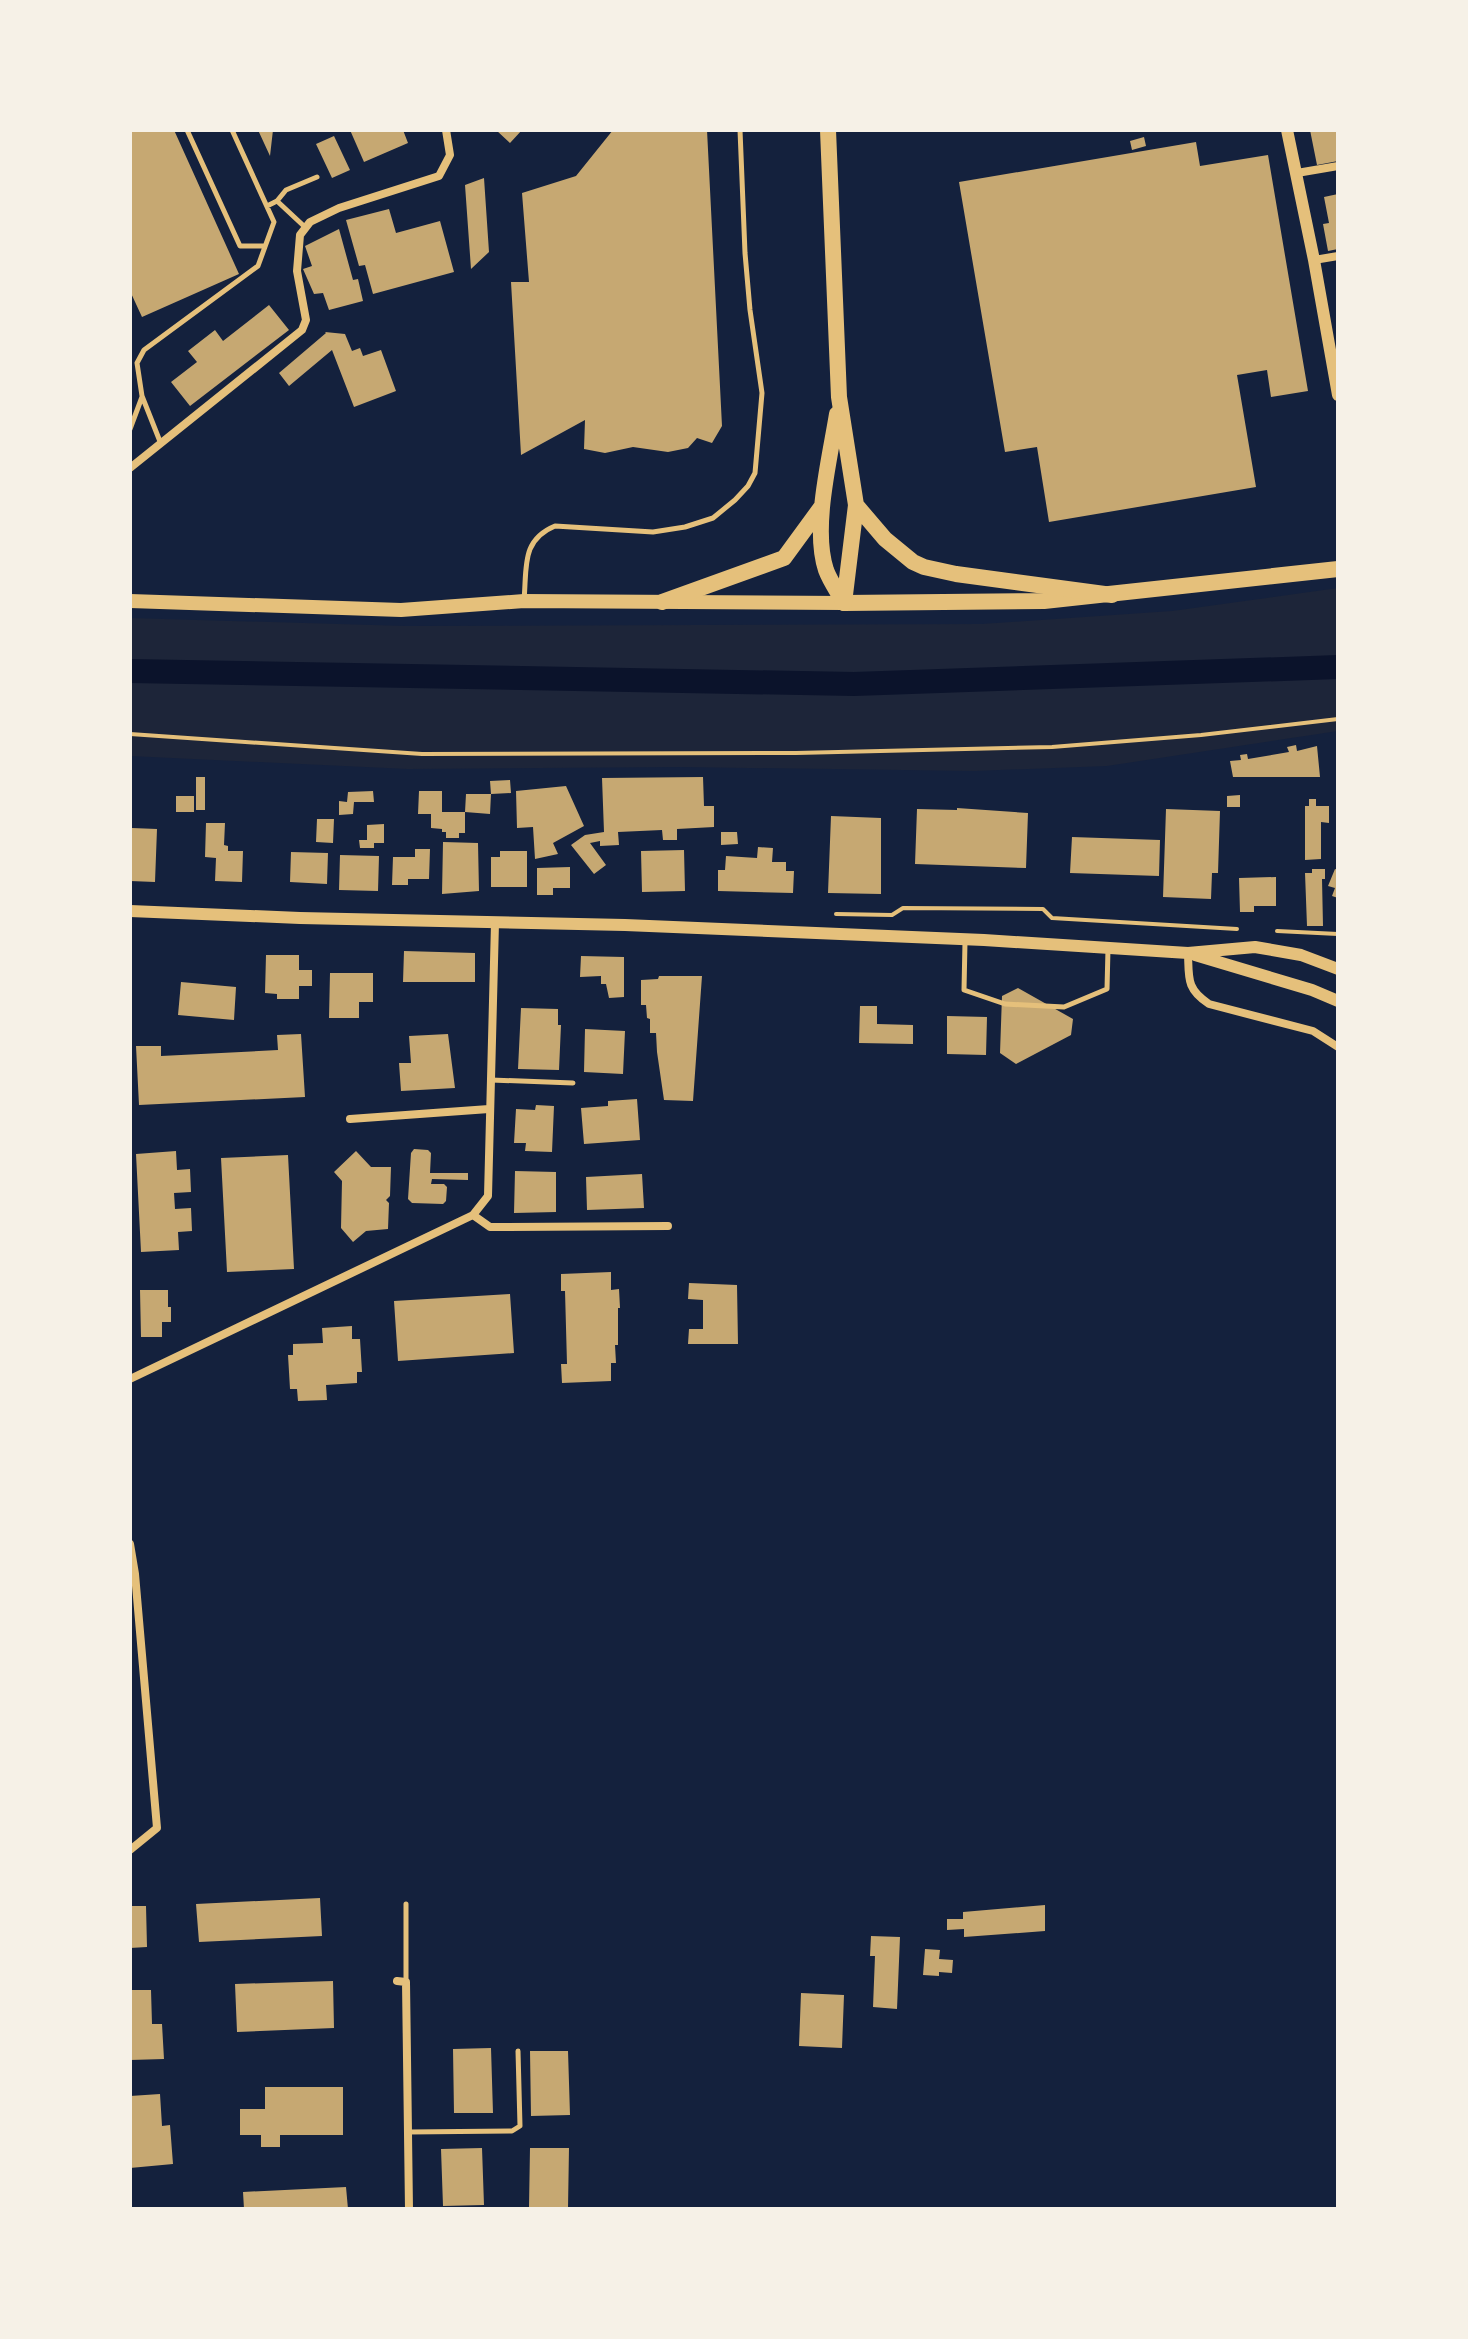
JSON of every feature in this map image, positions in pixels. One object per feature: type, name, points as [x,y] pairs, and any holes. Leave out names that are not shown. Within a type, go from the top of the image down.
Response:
[{"type":"main road","points":[[828,130],[839,397],[856,505],[844,603]]},
{"type":"main road","points":[[839,397],[823,505],[821,544],[826,571],[844,603]]},
{"type":"main road","points":[[662,602],[784,558],[823,505]]},
{"type":"main road","points":[[856,505],[885,539],[924,567],[1112,595]]},
{"type":"main road","points":[[130,601],[401,610],[524,601],[1044,601],[1338,569]]},
{"type":"street","points":[[130,468],[302,330],[306,320],[297,271],[300,235],[310,222],[339,208],[439,176],[450,155],[446,130]]},
{"type":"street","points":[[1287,130],[1332,329],[1338,395]]},
{"type":"street","points":[[1297,173],[1338,166]]},
{"type":"street","points":[[1314,260],[1338,256]]},
{"type":"street","points":[[130,911],[625,925],[1188,953],[1255,947],[1301,955],[1338,969]]},
{"type":"street","points":[[130,1379],[473,1215],[488,1196],[495,923]]},
{"type":"street","points":[[1188,953],[1312,990],[1338,1001]]},
{"type":"street","points":[[1188,953],[1189,979],[1195,995],[1209,1004],[1313,1031],[1338,1047]]},
{"type":"street","points":[[350,1119],[489,1109]]},
{"type":"street","points":[[473,1215],[490,1227],[668,1226]]},
{"type":"street","points":[[130,1544],[157,1828],[130,1850]]},
{"type":"street","points":[[401,1982],[409,2132],[409,2209]]},
{"type":"lane","points":[[187,130],[240,246],[265,246]]},
{"type":"lane","points":[[161,444],[142,396],[137,363],[144,350],[258,266],[274,222],[232,130]]},
{"type":"lane","points":[[524,601],[530,544],[541,531],[555,526],[653,532],[685,527],[713,518],[735,500],[755,473],[762,393],[746,268],[740,130]]},
{"type":"lane","points":[[267,206],[277,201],[286,190],[317,177]]},
{"type":"lane","points":[[277,201],[306,228]]},
{"type":"lane","points":[[130,361],[138,369]]},
{"type":"lane","points":[[130,429],[142,396]]},
{"type":"lane","points":[[965,941],[964,990],[1005,1004],[1064,1007],[1107,989],[1108,948]]},
{"type":"lane","points":[[490,1080],[573,1083]]},
{"type":"lane","points":[[401,1982],[406,1904]]},
{"type":"lane","points":[[409,2132],[512,2131],[520,2126],[518,2051]]},
{"type":"path","points":[[130,734],[422,754],[796,753],[1052,747],[1201,735],[1338,719]]},
{"type":"shaded area","points":[[1338,588],[1338,731],[1107,766],[974,771],[681,767],[408,769],[130,756],[130,618],[406,626],[982,624],[1172,611]]},
{"type":"building","points":[[130,130],[174,130],[239,274],[142,317],[130,291]]},
{"type":"building","points":[[258,130],[273,130],[270,156]]},
{"type":"building","points":[[350,130],[403,130],[408,143],[364,162]]},
{"type":"building","points":[[496,130],[522,130],[510,143]]},
{"type":"building","points":[[613,130],[707,130],[722,426],[712,443],[697,438],[688,448],[668,452],[633,447],[605,453],[584,449],[585,420],[521,455],[511,282],[529,282],[522,193],[576,176]]},
{"type":"building","points":[[1310,130],[1338,130],[1338,161],[1317,165]]},
{"type":"building","points":[[334,136],[350,170],[332,178],[316,144]]},
{"type":"building","points":[[1144,137],[1146,146],[1132,150],[1130,141]]},
{"type":"building","points":[[1196,142],[1200,166],[1268,155],[1308,391],[1271,397],[1267,370],[1237,375],[1256,487],[1049,522],[1037,447],[1005,452],[959,182]]},
{"type":"building","points":[[484,178],[489,252],[471,269],[465,185]]},
{"type":"building","points":[[1338,194],[1338,249],[1328,251],[1323,224],[1329,223],[1324,197]]},
{"type":"building","points":[[389,209],[396,233],[440,221],[454,272],[373,294],[365,265],[359,266],[346,220]]},
{"type":"building","points":[[339,229],[353,280],[358,279],[363,301],[329,310],[323,293],[314,294],[303,269],[312,266],[305,246]]},
{"type":"building","points":[[269,305],[289,330],[190,406],[171,382],[197,362],[188,351],[215,330],[223,341]]},
{"type":"building","points":[[325,332],[345,334],[352,351],[360,348],[363,356],[381,350],[396,391],[354,407],[332,350],[289,386],[279,373]]},
{"type":"building","points":[[1296,745],[1297,751],[1317,746],[1320,777],[1233,777],[1230,761],[1241,760],[1240,755],[1247,754],[1248,759],[1289,752],[1287,747]]},
{"type":"building","points":[[196,777],[205,777],[205,810],[196,810]]},
{"type":"building","points":[[703,777],[704,806],[714,806],[714,827],[677,829],[677,840],[663,840],[662,830],[618,832],[619,845],[600,846],[600,841],[590,843],[606,865],[594,874],[571,845],[585,835],[604,832],[602,778]]},
{"type":"building","points":[[510,780],[511,793],[491,794],[490,781]]},
{"type":"building","points":[[566,786],[584,826],[553,843],[558,854],[535,859],[533,827],[517,828],[516,791]]},
{"type":"building","points":[[373,791],[374,802],[354,802],[353,814],[339,815],[339,801],[347,802],[348,792]]},
{"type":"building","points":[[419,791],[442,791],[442,812],[465,812],[465,833],[459,833],[459,838],[446,838],[446,832],[442,829],[431,828],[431,814],[418,814]]},
{"type":"building","points":[[466,794],[491,794],[490,814],[465,812]]},
{"type":"building","points":[[1240,795],[1240,807],[1227,807],[1227,796]]},
{"type":"building","points":[[176,796],[194,796],[194,812],[176,812]]},
{"type":"building","points":[[1309,799],[1316,799],[1316,806],[1329,806],[1329,823],[1321,822],[1321,859],[1305,860],[1305,806],[1309,806]]},
{"type":"building","points":[[957,808],[1028,813],[1026,868],[915,864],[917,809]]},
{"type":"building","points":[[1166,809],[1220,811],[1218,873],[1212,873],[1211,899],[1163,897]]},
{"type":"building","points":[[831,816],[881,818],[881,894],[828,893]]},
{"type":"building","points":[[317,819],[334,819],[333,843],[316,842]]},
{"type":"building","points":[[206,823],[225,823],[224,845],[228,846],[228,851],[243,851],[242,882],[215,881],[216,858],[205,857]]},
{"type":"building","points":[[384,824],[384,843],[374,843],[374,848],[360,848],[359,840],[367,840],[367,825]]},
{"type":"building","points":[[132,828],[157,829],[155,882],[130,881]]},
{"type":"building","points":[[721,832],[737,832],[738,844],[721,845]]},
{"type":"building","points":[[1072,837],[1160,840],[1159,876],[1070,873]]},
{"type":"building","points":[[443,842],[478,843],[479,891],[442,894]]},
{"type":"building","points":[[758,847],[773,848],[772,862],[786,862],[786,871],[794,871],[793,893],[718,891],[718,870],[725,870],[726,856],[757,858]]},
{"type":"building","points":[[415,849],[430,849],[429,879],[408,879],[408,885],[392,885],[393,857],[415,857]]},
{"type":"building","points":[[684,850],[685,891],[642,892],[641,851]]},
{"type":"building","points":[[500,851],[527,851],[527,887],[491,887],[491,857],[500,857]]},
{"type":"building","points":[[291,852],[328,853],[327,884],[290,882]]},
{"type":"building","points":[[340,855],[379,856],[378,891],[339,890]]},
{"type":"building","points":[[570,867],[570,888],[553,888],[553,895],[537,895],[537,868]]},
{"type":"building","points":[[1312,869],[1325,869],[1325,879],[1322,879],[1323,926],[1307,926],[1305,873],[1312,873]]},
{"type":"building","points":[[1335,869],[1338,870],[1338,898],[1332,896],[1335,888],[1328,886]]},
{"type":"building","points":[[1276,877],[1276,906],[1254,906],[1254,912],[1240,912],[1239,878]]},
{"type":"building","points":[[404,951],[475,953],[475,982],[403,982]]},
{"type":"building","points":[[266,955],[299,955],[299,970],[312,970],[312,986],[299,986],[299,999],[277,999],[277,994],[265,993]]},
{"type":"building","points":[[581,956],[624,957],[624,997],[609,998],[606,984],[601,984],[601,976],[580,977]]},
{"type":"building","points":[[330,973],[373,973],[373,1002],[359,1002],[359,1018],[329,1018]]},
{"type":"building","points":[[659,976],[702,976],[693,1101],[664,1100],[656,1033],[650,1033],[646,1005],[641,1005],[641,980],[658,979]]},
{"type":"building","points":[[181,982],[236,987],[234,1020],[178,1015]]},
{"type":"building","points":[[1018,988],[1073,1019],[1071,1035],[1016,1064],[1000,1053],[1002,996]]},
{"type":"building","points":[[860,1006],[877,1006],[877,1024],[913,1025],[913,1044],[859,1043]]},
{"type":"building","points":[[521,1008],[558,1009],[558,1025],[561,1025],[559,1070],[518,1069]]},
{"type":"building","points":[[947,1016],[987,1017],[986,1055],[947,1054]]},
{"type":"building","points":[[585,1029],[625,1031],[623,1074],[584,1072]]},
{"type":"building","points":[[301,1034],[305,1097],[139,1105],[136,1046],[161,1046],[161,1056],[278,1050],[277,1035]]},
{"type":"building","points":[[448,1034],[455,1088],[401,1091],[399,1063],[411,1063],[409,1036]]},
{"type":"building","points":[[637,1099],[640,1140],[584,1144],[581,1108],[608,1106],[608,1101]]},
{"type":"building","points":[[536,1105],[554,1106],[552,1152],[525,1151],[526,1143],[514,1143],[516,1109],[535,1110]]},
{"type":"building","points":[[414,1149],[431,1153],[430,1173],[468,1173],[468,1180],[432,1179],[431,1184],[447,1187],[446,1201],[443,1204],[412,1203],[408,1199],[411,1153]]},
{"type":"building","points":[[176,1151],[177,1170],[190,1169],[191,1192],[174,1193],[175,1209],[191,1208],[192,1231],[178,1232],[179,1250],[141,1252],[136,1154]]},
{"type":"building","points":[[356,1151],[371,1167],[391,1167],[390,1196],[386,1200],[389,1203],[388,1229],[366,1231],[353,1242],[341,1228],[342,1181],[334,1172]]},
{"type":"building","points":[[288,1155],[294,1269],[227,1272],[221,1158]]},
{"type":"building","points":[[515,1171],[556,1172],[556,1212],[514,1213]]},
{"type":"building","points":[[642,1174],[644,1208],[587,1210],[586,1177]]},
{"type":"building","points":[[611,1272],[611,1290],[619,1289],[620,1308],[616,1363],[611,1363],[611,1381],[562,1383],[561,1364],[567,1364],[565,1291],[561,1291],[561,1274]]},
{"type":"building","points":[[689,1283],[737,1285],[738,1344],[688,1344],[689,1329],[703,1329],[703,1300],[688,1299]]},
{"type":"building","points":[[140,1290],[168,1290],[171,1322],[162,1322],[162,1337],[141,1337]]},
{"type":"building","points":[[510,1294],[514,1353],[398,1361],[394,1301]]},
{"type":"building","points":[[352,1326],[352,1339],[360,1339],[362,1372],[357,1372],[357,1383],[326,1385],[327,1400],[298,1401],[297,1389],[290,1389],[288,1355],[293,1355],[293,1344],[323,1343],[322,1328]]},
{"type":"building","points":[[320,1898],[322,1936],[199,1942],[196,1904]]},
{"type":"building","points":[[1045,1905],[1045,1931],[964,1937],[964,1929],[947,1930],[947,1919],[963,1919],[963,1912]]},
{"type":"building","points":[[130,1906],[146,1906],[147,1947],[130,1948]]},
{"type":"building","points":[[871,1936],[900,1937],[897,2009],[873,2007],[875,1956],[870,1956]]},
{"type":"building","points":[[925,1949],[940,1950],[939,1959],[953,1960],[952,1973],[923,1975]]},
{"type":"building","points":[[333,1981],[334,2028],[237,2032],[235,1984]]},
{"type":"building","points":[[130,1990],[151,1990],[152,2024],[162,2024],[164,2059],[130,2060]]},
{"type":"building","points":[[801,1993],[844,1995],[842,2048],[799,2046]]},
{"type":"building","points":[[491,2048],[493,2113],[454,2113],[453,2049]]},
{"type":"building","points":[[530,2051],[568,2051],[570,2115],[531,2116]]},
{"type":"building","points":[[265,2087],[343,2087],[343,2135],[280,2135],[280,2147],[261,2147],[261,2135],[240,2135],[240,2109],[265,2109]]},
{"type":"building","points":[[160,2094],[162,2126],[170,2125],[173,2164],[130,2168],[130,2096]]},
{"type":"building","points":[[482,2148],[484,2205],[443,2206],[441,2149]]},
{"type":"building","points":[[530,2148],[569,2148],[568,2208],[529,2207]]},
{"type":"building","points":[[346,2187],[348,2209],[244,2209],[243,2192]]},
{"type":"waterway","points":[[130,671],[854,684],[1338,667]]}]
